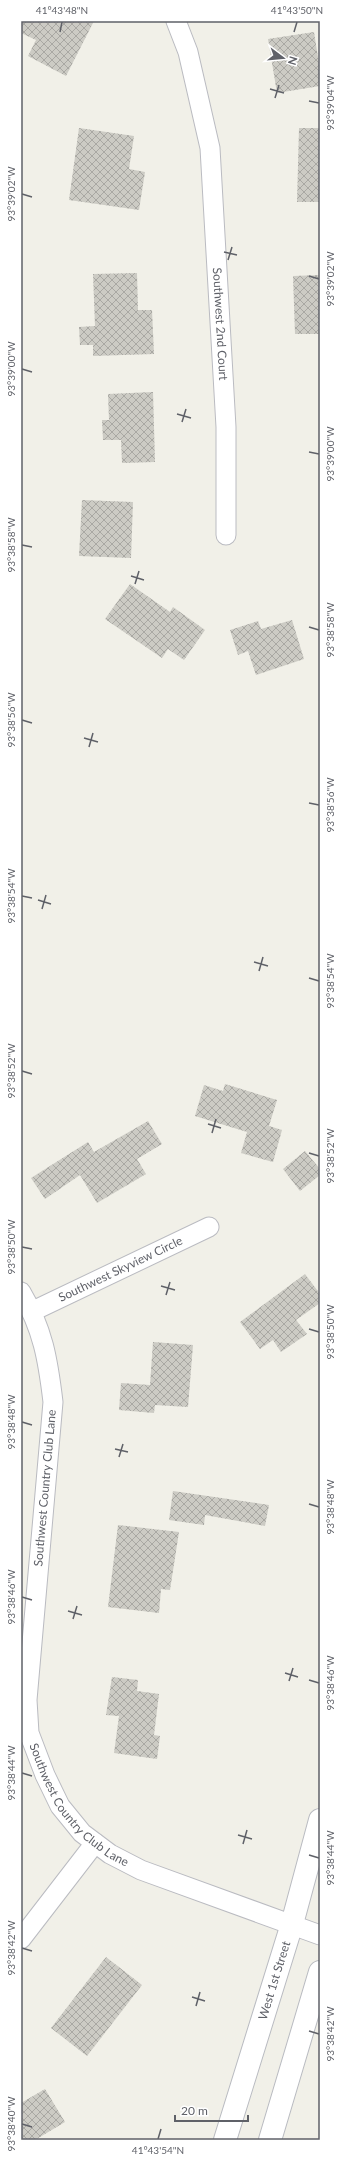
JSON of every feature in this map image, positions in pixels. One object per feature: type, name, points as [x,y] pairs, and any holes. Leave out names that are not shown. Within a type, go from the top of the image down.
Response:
[{"type":"main road","name":"West 1st Street","points":[[225,2140],[308,1930],[320,1820]]},
{"type":"main road","points":[[270,2140],[320,1972]]},
{"type":"street","name":"Southwest 2nd Court","points":[[176,21],[188,52],[210,148],[226,427],[226,535]]},
{"type":"street","name":"Southwest Skyview Circle","points":[[33,1311],[209,1227]]},
{"type":"street","name":"Southwest Country Club Lane","points":[[21,1292],[33,1311],[47,1354],[53,1402],[27,1700],[29,1733],[44,1776],[60,1806],[82,1833],[110,1854],[141,1870],[308,1930]]},
{"type":"street","points":[[21,1939],[95,1843]]},
{"type":"building","points":[[21,21],[94,21],[66,76],[28,56],[36,40],[21,33]]},
{"type":"building","points":[[314,32],[320,70],[320,86],[277,93],[268,39]]},
{"type":"building","points":[[79,128],[134,136],[129,169],[145,172],[139,210],[69,200]]},
{"type":"building","points":[[299,128],[320,128],[320,202],[297,202]]},
{"type":"building","points":[[137,273],[138,310],[152,310],[154,354],[93,356],[93,345],[80,345],[79,327],[95,326],[93,274]]},
{"type":"building","points":[[320,275],[320,334],[295,334],[293,276]]},
{"type":"building","points":[[153,392],[155,462],[122,463],[121,440],[103,440],[102,420],[109,420],[108,394]]},
{"type":"building","points":[[82,500],[133,502],[131,558],[79,556]]},
{"type":"building","points":[[130,584],[170,612],[173,607],[205,630],[184,660],[168,649],[162,658],[105,619]]},
{"type":"building","points":[[292,620],[304,659],[256,675],[248,651],[238,655],[230,630],[258,621],[261,629]]},
{"type":"building","points":[[225,1084],[277,1100],[269,1126],[282,1130],[273,1162],[241,1153],[247,1132],[195,1116],[204,1085],[223,1091]]},
{"type":"building","points":[[148,1121],[162,1144],[137,1159],[146,1174],[97,1203],[80,1175],[45,1199],[31,1178],[88,1142],[94,1152]]},
{"type":"building","points":[[305,1151],[320,1169],[320,1175],[300,1191],[283,1169]]},
{"type":"building","points":[[305,1274],[320,1294],[320,1303],[296,1320],[307,1334],[281,1352],[273,1340],[260,1349],[240,1322]]},
{"type":"building","points":[[153,1342],[193,1345],[188,1407],[155,1405],[154,1413],[119,1410],[121,1383],[150,1385]]},
{"type":"building","points":[[173,1491],[269,1505],[265,1526],[205,1515],[204,1525],[169,1520]]},
{"type":"building","points":[[118,1525],[179,1532],[170,1590],[161,1589],[159,1613],[108,1607]]},
{"type":"building","points":[[112,1677],[138,1680],[137,1691],[159,1694],[154,1735],[160,1736],[157,1759],[114,1753],[119,1716],[106,1715]]},
{"type":"building","points":[[106,1957],[142,1985],[87,2056],[51,2028]]},
{"type":"building","points":[[45,2089],[65,2122],[35,2140],[21,2140],[21,2103]]}]
